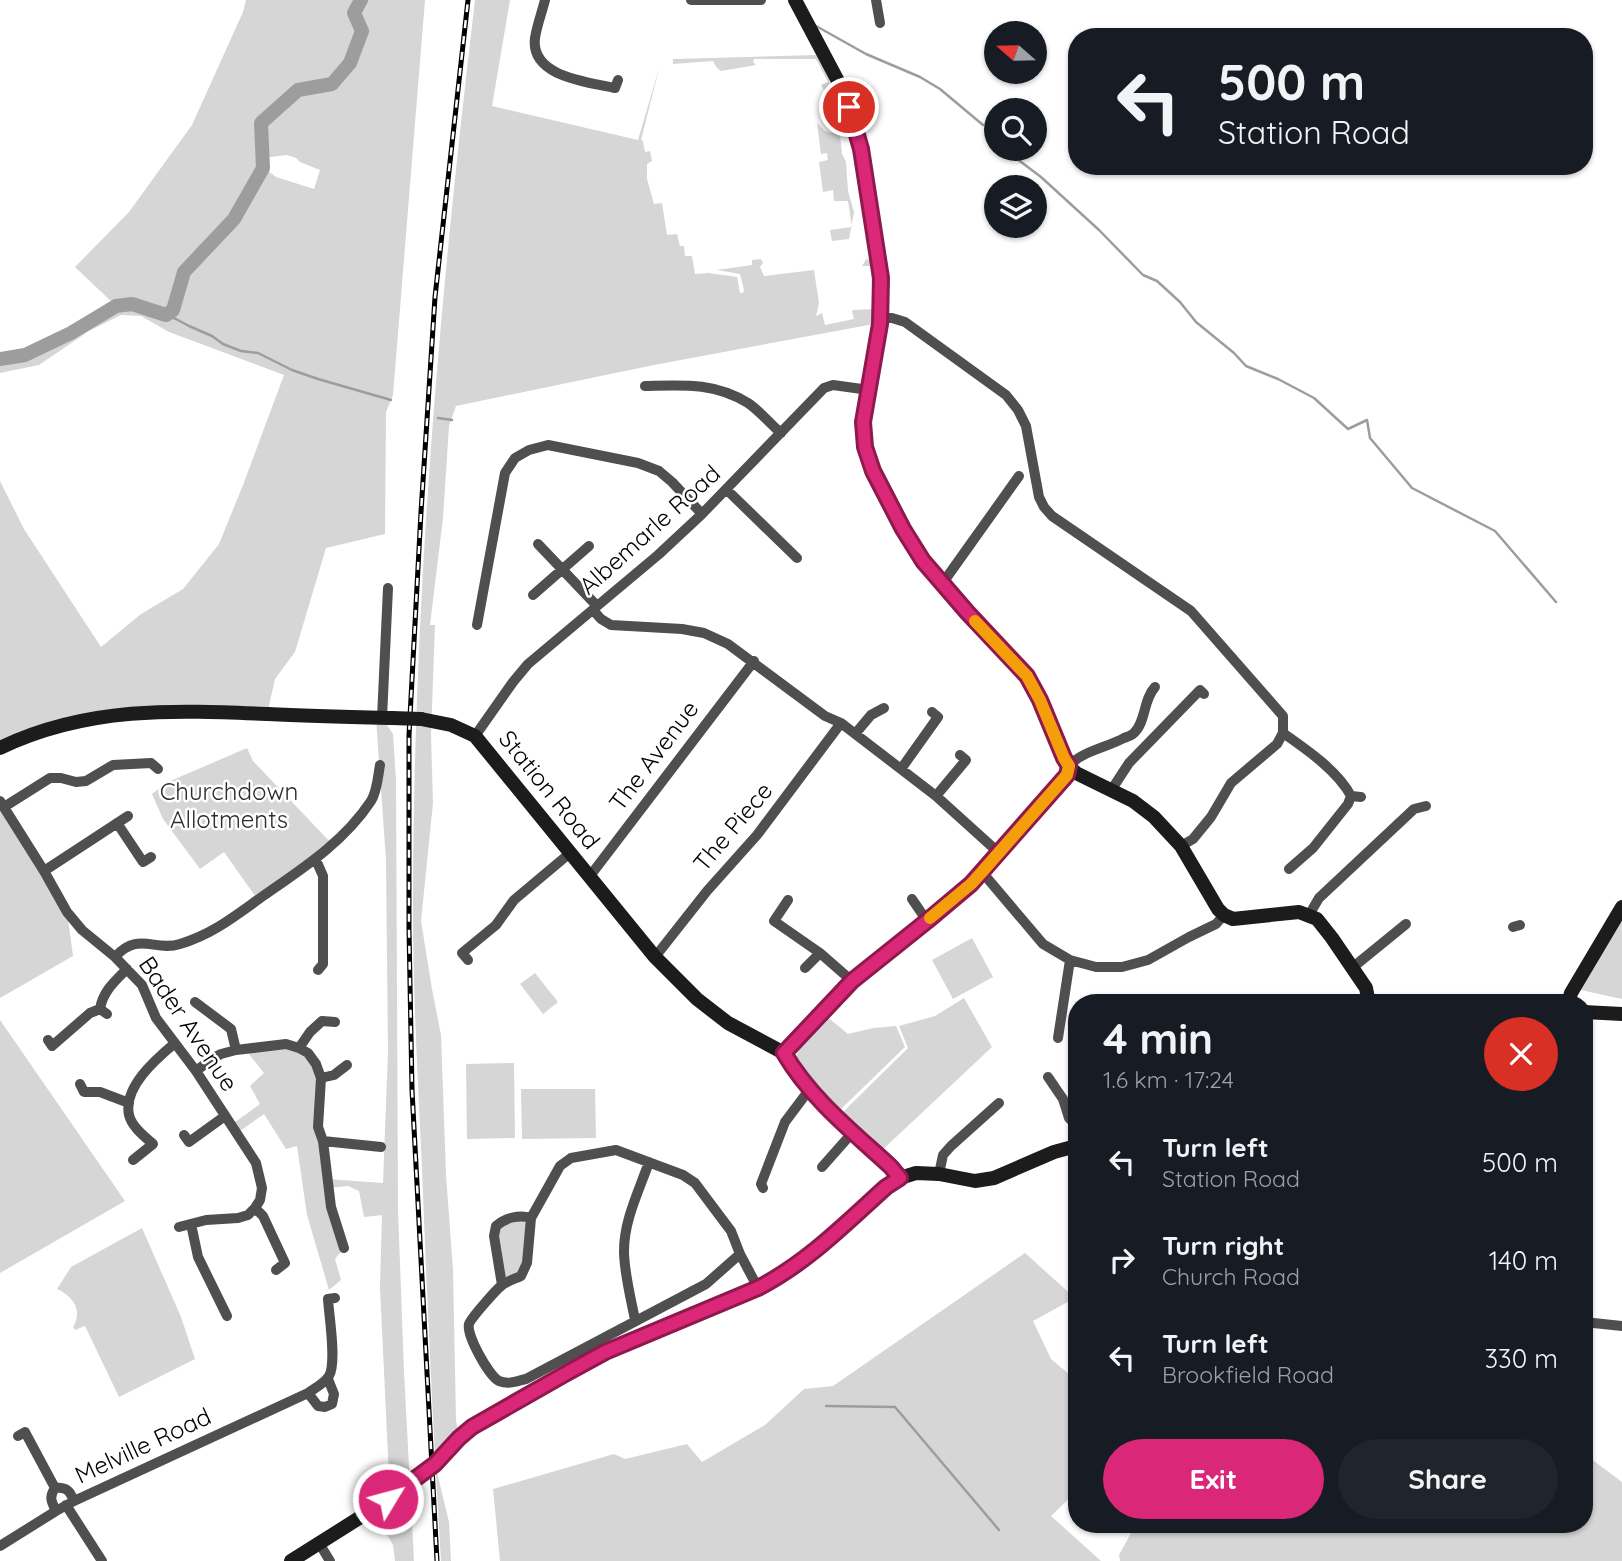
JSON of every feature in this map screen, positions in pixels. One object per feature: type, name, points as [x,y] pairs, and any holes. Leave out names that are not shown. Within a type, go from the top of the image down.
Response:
[{"type":"street","points":[[545,0],[535,40],[537,54],[547,68],[563,75],[615,88],[618,80]]},
{"type":"street","points":[[691,0],[761,0]]},
{"type":"street","points":[[795,0],[839,83],[858,133],[879,259],[882,298],[863,422],[865,447],[873,471],[903,529],[923,561],[942,584],[1027,676],[1069,766],[1076,773],[1133,801],[1154,817],[1181,846],[1224,915],[1233,919],[1299,912],[1317,919],[1366,988],[1367,994]]},
{"type":"street","points":[[875,17],[876,0]]},
{"type":"street","points":[[881,318],[905,322],[1006,396],[1018,410],[1026,426],[1039,497],[1052,516],[1191,611],[1283,716],[1283,733],[1277,744],[1231,783],[1211,817],[1192,839],[1181,846]]},
{"type":"street","points":[[645,386],[659,380],[709,387],[730,394],[750,405],[781,433]]},
{"type":"street","name":"Albemarle Road","points":[[475,736],[528,664],[658,555],[702,514],[824,388],[833,385],[869,390]]},
{"type":"street","points":[[477,625],[505,472],[515,458],[529,450],[548,445],[638,463],[659,471],[702,514]]},
{"type":"street","points":[[942,584],[1019,475]]},
{"type":"street","points":[[727,490],[797,558]]},
{"type":"street","points":[[538,544],[595,608],[601,619],[611,625],[704,633],[728,644],[825,716],[841,723],[901,769],[936,796],[998,852]]},
{"type":"street","points":[[533,595],[589,546]]},
{"type":"street","points":[[387,718],[388,589]]},
{"type":"street","name":"The Avenue","points":[[590,876],[754,662]]},
{"type":"street","points":[[1112,789],[1129,763],[1200,690],[1204,694]]},
{"type":"street","points":[[784,1053],[852,981],[971,884],[1067,775],[1069,766],[1075,759],[1111,746],[1134,733],[1140,723],[1148,691]]},
{"type":"street","points":[[855,734],[871,715],[884,708]]},
{"type":"street","name":"Station Road","points":[[0,748],[23,737],[64,724],[135,712],[214,711],[421,719],[451,725],[475,736],[655,957],[697,999],[727,1023],[784,1053],[809,1090],[900,1178]]},
{"type":"street","points":[[901,769],[938,717]]},
{"type":"street","name":"The Piece","points":[[655,957],[707,891],[758,835],[841,723]]},
{"type":"street","points":[[1283,733],[1312,753],[1356,797],[1294,869]]},
{"type":"street","points":[[2,804],[50,778],[86,782],[112,760],[151,762]]},
{"type":"street","points":[[936,796],[966,760]]},
{"type":"street","points":[[115,957],[124,947],[140,944],[176,945],[214,931],[316,860],[348,829],[373,799],[380,765]]},
{"type":"street","name":"Bader Avenue","points":[[2,804],[67,912],[82,930],[115,957],[142,985],[156,1018],[196,1071],[256,1163],[262,1188],[255,1208]]},
{"type":"street","points":[[1309,915],[1319,898],[1414,809],[1426,806]]},
{"type":"street","points":[[44,871],[128,816]]},
{"type":"street","points":[[117,823],[143,862],[151,857]]},
{"type":"street","points":[[468,960],[462,954],[496,925],[514,900],[570,853]]},
{"type":"street","points":[[316,860],[323,876],[323,964],[318,971]]},
{"type":"street","points":[[982,872],[1043,944],[1070,960],[1096,967],[1122,967],[1148,960],[1216,924],[1224,915]]},
{"type":"street","points":[[912,899],[927,921]]},
{"type":"street","points":[[788,900],[774,921],[820,953],[852,981]]},
{"type":"street","points":[[1571,994],[1622,907]]},
{"type":"street","points":[[1352,968],[1406,924]]},
{"type":"street","points":[[805,968],[820,953]]},
{"type":"street","points":[[1058,1038],[1070,960]]},
{"type":"street","points":[[47,1040],[52,1046],[90,1013],[104,1011],[101,1001],[108,988],[127,969]]},
{"type":"street","points":[[202,1003],[230,1028],[236,1050]]},
{"type":"street","points":[[1593,1012],[1622,1013]]},
{"type":"street","points":[[299,1048],[322,1021],[335,1022]]},
{"type":"street","points":[[133,1160],[157,1148],[136,1128],[129,1116],[133,1089],[152,1062],[174,1043]]},
{"type":"street","points":[[196,1071],[213,1058],[236,1050],[286,1044],[308,1053],[321,1078],[318,1127],[323,1140],[331,1206],[344,1248]]},
{"type":"street","points":[[321,1078],[334,1075],[348,1065]]},
{"type":"street","points":[[1048,1077],[1063,1099],[1068,1115]]},
{"type":"street","points":[[759,1185],[785,1122],[809,1090]]},
{"type":"street","points":[[83,1092],[100,1092],[129,1103]]},
{"type":"street","points":[[939,1174],[943,1155],[999,1103]]},
{"type":"street","name":"Bader Avenue","points":[[184,1135],[189,1142],[225,1116]]},
{"type":"street","points":[[828,1165],[853,1132]]},
{"type":"street","points":[[323,1140],[382,1147]]},
{"type":"street","points":[[291,1561],[394,1496],[435,1464],[472,1427],[626,1343],[779,1277],[799,1264],[886,1187],[900,1178],[916,1173],[975,1181],[994,1178],[1068,1148]]},
{"type":"street","points":[[740,1254],[706,1284],[526,1379],[511,1383],[499,1381],[491,1375],[469,1335],[468,1326],[472,1318],[502,1285],[522,1276],[527,1263],[531,1218],[560,1166],[571,1158],[616,1150],[683,1175],[695,1184],[731,1231],[758,1288]]},
{"type":"street","points":[[635,1321],[624,1253],[625,1237],[628,1219],[649,1162]]},
{"type":"street","points":[[179,1227],[206,1220],[238,1218],[248,1215],[255,1208],[262,1216],[285,1265]]},
{"type":"street","points":[[502,1285],[494,1236],[496,1226],[502,1220],[524,1216],[531,1218]]},
{"type":"street","points":[[191,1224],[198,1257],[227,1316]]},
{"type":"street","points":[[307,1392],[318,1406],[326,1407],[332,1404],[334,1394],[328,1379],[333,1360],[328,1299],[335,1298]]},
{"type":"street","points":[[1593,1323],[1622,1326]]},
{"type":"street","name":"Melville Road","points":[[0,1546],[70,1503],[307,1392],[328,1379]]},
{"type":"street","points":[[25,1432],[55,1488]]},
{"type":"street","points":[[55,1488],[70,1491],[70,1503],[102,1561]]},
{"type":"street","points":[[55,1488],[51,1501],[56,1511]]},
{"type":"street","points":[[319,1543],[330,1561]]},
{"type":"green space","points":[[246,0],[425,0],[393,395],[386,412],[385,534],[326,548],[295,652],[275,679],[267,714],[135,712],[0,748],[0,481],[24,529],[101,647],[141,614],[183,589],[219,544],[284,375],[169,332],[141,316],[121,315],[89,331],[39,365],[0,373],[0,359],[26,355],[71,333],[116,306],[75,267],[129,212],[192,125]],"holes":[[[287,155],[320,170],[314,189],[276,177],[264,168],[263,158]]]},
{"type":"green space","points":[[475,0],[510,0],[492,106],[638,140],[660,65],[641,140],[645,152],[650,151],[652,161],[647,164],[647,179],[654,204],[662,203],[667,235],[677,234],[680,246],[684,246],[685,256],[692,256],[695,274],[737,277],[740,293],[743,293],[740,274],[717,270],[752,265],[752,260],[761,259],[763,263],[760,267],[764,276],[814,270],[819,303],[816,316],[822,313],[825,325],[854,319],[853,310],[873,309],[871,266],[862,266],[867,258],[872,263],[876,301],[874,324],[654,365],[456,406],[449,426],[443,518],[430,625],[435,625],[431,735],[433,803],[421,921],[441,1035],[446,1175],[453,1270],[456,1420],[459,1438],[435,1464],[413,942],[414,795],[423,567],[450,227]]},
{"type":"green space","points":[[816,55],[829,78],[831,96],[828,97],[821,85],[828,82],[816,59],[754,59],[756,65],[721,71],[713,61],[673,64],[673,59]]},
{"type":"green space","points":[[817,123],[825,131],[840,135],[842,154],[846,162],[848,191],[854,212],[852,225],[848,201],[834,201],[833,190],[823,192],[819,162],[828,160],[827,153],[821,154]]},
{"type":"green space","points":[[851,227],[849,239],[832,241],[830,230]]},
{"type":"green space","points":[[376,718],[382,718],[393,734],[396,780],[398,1209],[414,1561],[395,1561],[393,1545],[372,1509],[390,1498],[380,1287],[382,1215],[364,1217],[359,1191],[348,1186],[328,1188],[344,1248],[335,1259],[341,1280],[329,1290],[307,1215],[297,1146],[286,1149],[264,1114],[237,1133],[231,1125],[260,1104],[250,1086],[264,1073],[245,1049],[299,1048],[316,1064],[318,1127],[327,1179],[383,1183],[388,1051],[386,860]]},
{"type":"green space","name":"Churchdown Allotments","points":[[247,748],[253,761],[332,844],[258,900],[224,852],[200,869],[163,819],[152,794],[168,782]]},
{"type":"green space","points":[[0,801],[67,912],[73,956],[0,998]]},
{"type":"green space","points":[[1622,921],[1622,999],[1581,990]]},
{"type":"green space","points":[[972,938],[993,977],[953,999],[932,960]]},
{"type":"green space","points":[[535,973],[558,1002],[543,1014],[520,984]]},
{"type":"green space","points":[[964,998],[992,1047],[878,1154],[841,1114],[908,1048],[899,1026],[935,1016]]},
{"type":"green space","points":[[825,1015],[848,1034],[896,1026],[905,1047],[839,1111],[802,1071],[796,1057],[802,1042]]},
{"type":"green space","points":[[0,1020],[125,1201],[0,1273]]},
{"type":"green space","points":[[514,1063],[515,1138],[467,1139],[466,1064]]},
{"type":"green space","points":[[521,1089],[595,1089],[596,1138],[522,1139]]},
{"type":"green space","points":[[531,1218],[521,1276],[502,1285],[496,1226]]},
{"type":"green space","points":[[142,1228],[181,1317],[195,1359],[119,1397],[85,1326],[75,1330],[73,1327],[77,1315],[75,1304],[57,1289],[71,1267]]},
{"type":"green space","points":[[1025,1253],[1068,1292],[1068,1302],[1033,1321],[1051,1359],[1068,1373],[1068,1500],[1051,1516],[1101,1561],[500,1561],[493,1489],[614,1454],[625,1459],[687,1444],[702,1462],[765,1425],[804,1389],[833,1386]]},
{"type":"green space","points":[[1593,1460],[1622,1482],[1622,1561],[1120,1561],[1119,1555],[1131,1533],[1593,1533]]},
{"type":"green space","points":[[436,1466],[449,1522],[451,1561],[441,1561]]},
{"type":"waterway","points":[[0,359],[25,355],[71,333],[116,306],[132,304],[166,315],[173,310],[184,272],[234,219],[263,168],[261,123],[298,90],[332,84],[350,63],[362,31],[354,13],[361,0]]},
{"type":"waterway","points":[[816,26],[866,54],[920,77],[940,89],[983,125]]},
{"type":"waterway","points":[[1020,161],[1099,230],[1143,275],[1157,281],[1180,302],[1196,322],[1246,366],[1314,398],[1348,429],[1367,420],[1370,438],[1412,488],[1495,531],[1556,602]]},
{"type":"waterway","points":[[166,315],[241,351],[258,353],[292,370],[391,400]]},
{"type":"waterway","points":[[438,418],[452,420]]},
{"type":"waterway","points":[[826,1406],[895,1407],[999,1530]]},
{"type":"railway","points":[[437,1561],[412,1090],[409,735],[435,297],[468,0]]},
{"type":"slow traffic","points":[[930,918],[982,872],[1067,775],[1069,766],[1027,676],[975,621]]},
{"type":"route","points":[[388,1499],[435,1464],[459,1438],[489,1416],[605,1352],[779,1277],[799,1264],[886,1187],[900,1178],[809,1090],[784,1053],[852,981],[971,884],[1067,775],[1069,766],[1027,676],[923,561],[873,471],[865,447],[863,422],[876,354],[882,298],[879,259],[861,149],[849,107]]}]
